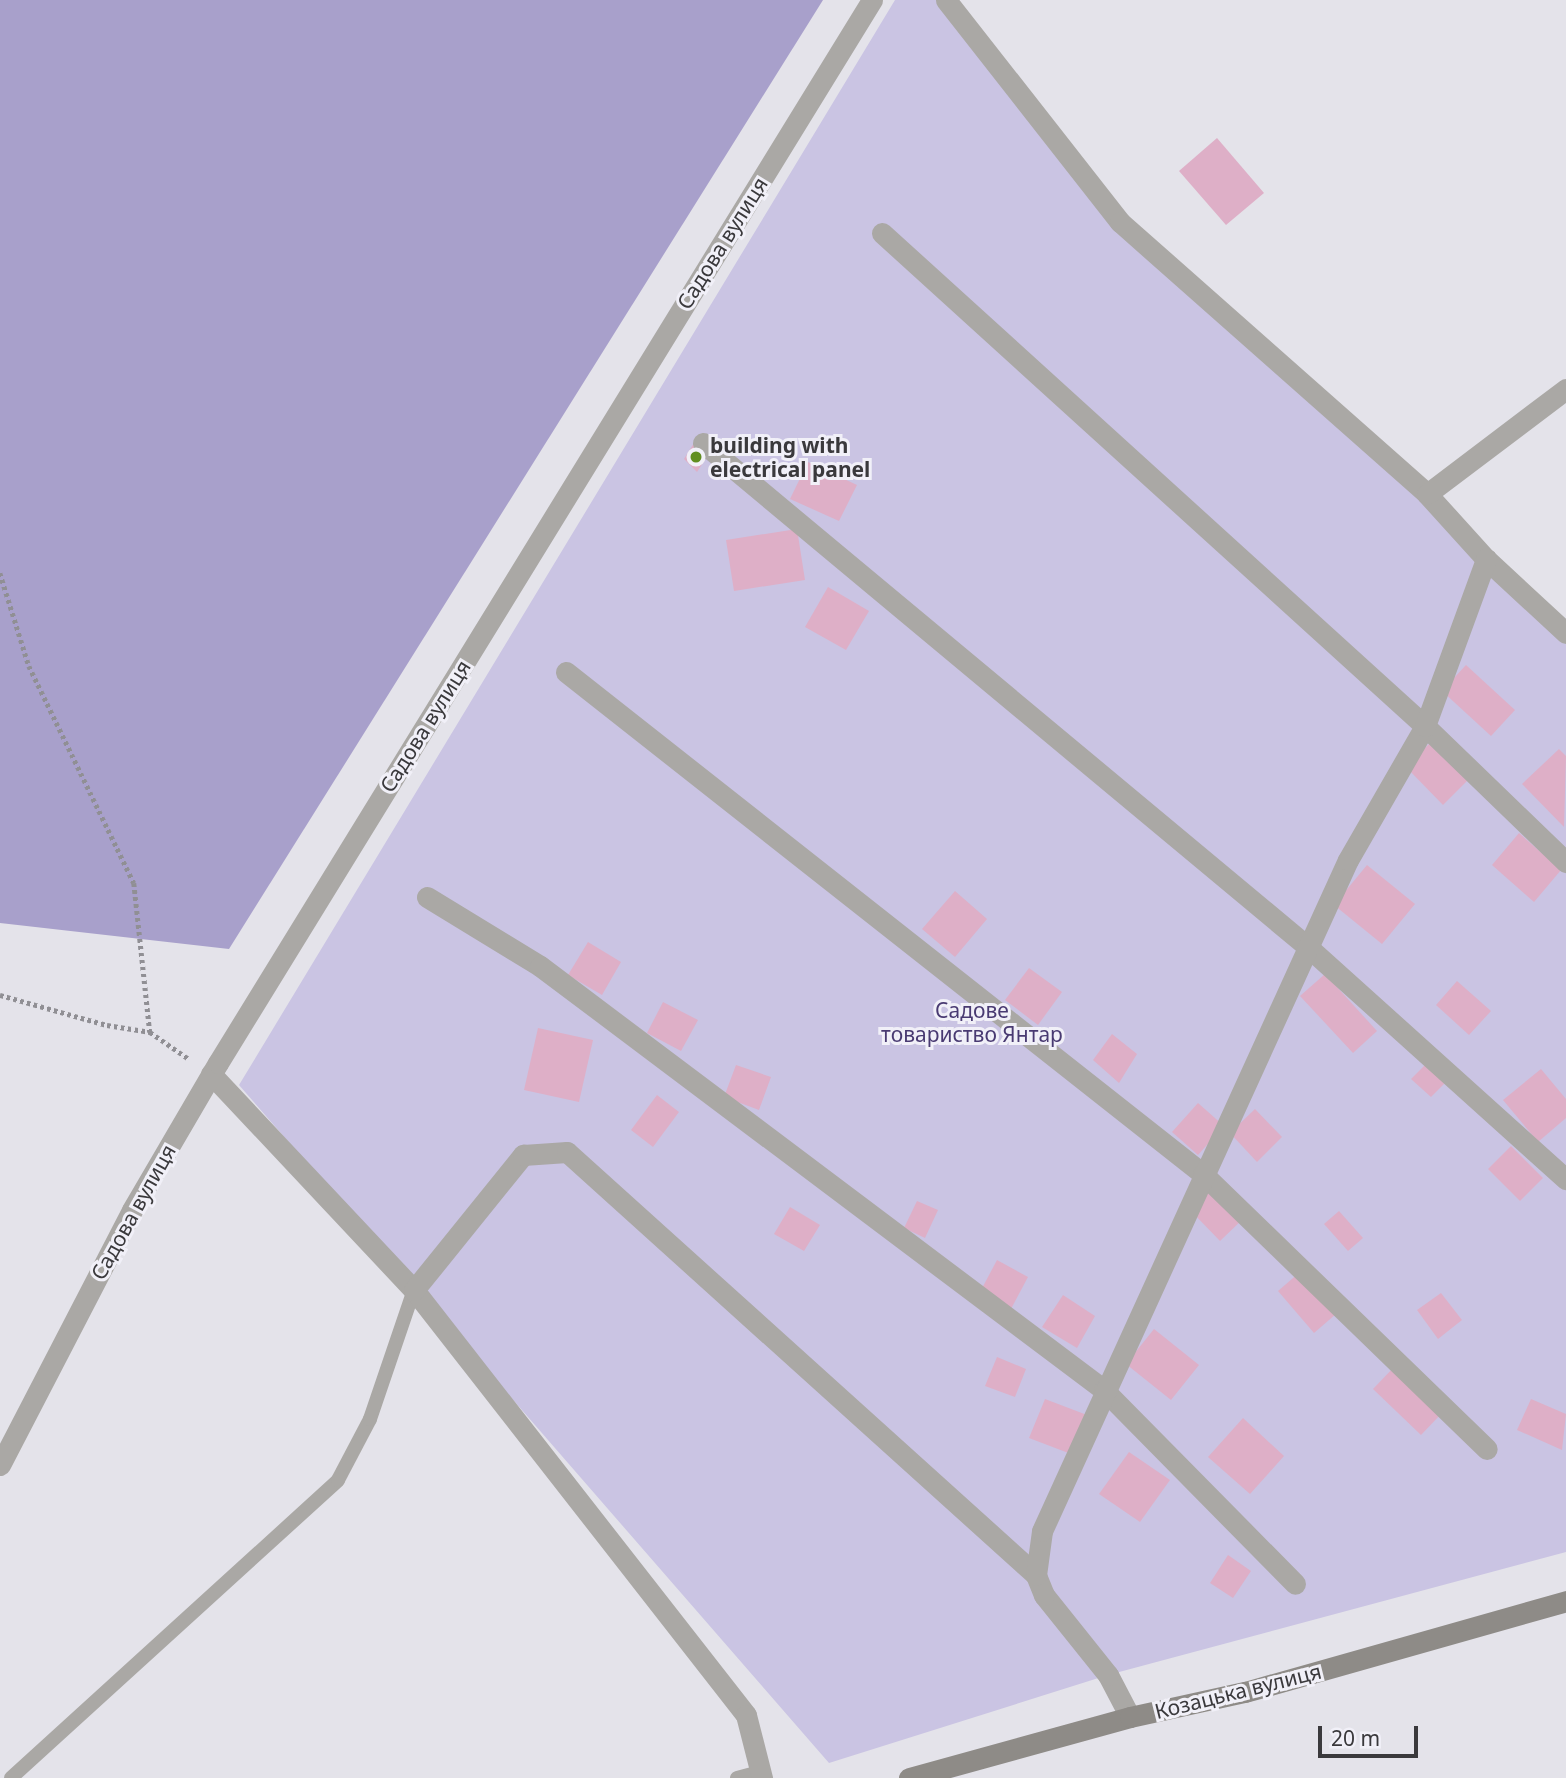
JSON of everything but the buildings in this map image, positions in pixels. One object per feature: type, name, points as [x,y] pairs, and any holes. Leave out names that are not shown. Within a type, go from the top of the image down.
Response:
[{"type":"street","name":"Садова вулиця","points":[[0,1465],[132,1210],[211,1074],[872,0]]},
{"type":"street","points":[[946,0],[1120,222],[1427,494],[1486,559],[1566,633]]},
{"type":"street","points":[[882,233],[1424,726],[1566,862]]},
{"type":"street","points":[[1427,494],[1566,389]]},
{"type":"street","points":[[703,443],[1308,947],[1566,1179]]},
{"type":"street","points":[[1036,1575],[1042,1531],[1104,1390],[1348,860],[1424,726],[1486,559]]},
{"type":"street","points":[[566,672],[1203,1174],[1487,1450]]},
{"type":"street","points":[[427,897],[540,966],[1104,1390],[1295,1584]]},
{"type":"street","points":[[211,1074],[414,1290],[746,1715],[763,1775]]},
{"type":"street","points":[[414,1290],[523,1155],[567,1152],[1036,1575],[1044,1595],[1108,1675],[1130,1717]]},
{"type":"street","name":"Козацька вулиця","points":[[909,1778],[1130,1717],[1245,1692],[1566,1601]]},
{"type":"lane","points":[[11,1778],[338,1480],[370,1419],[414,1290]]},
{"type":"lane","points":[[737,1778],[763,1775]]},
{"type":"path","points":[[0,573],[29,666],[134,883],[150,1032]]},
{"type":"path","points":[[0,995],[107,1025],[150,1032],[211,1074]]},
{"type":"green space","name":"Садове товариство Янтар","points":[[895,0],[946,0],[1120,222],[1566,633],[1566,1552],[1108,1675],[829,1763],[239,1085]]},
{"type":"shaded area","points":[[0,0],[823,0],[229,949],[0,923]]},
{"type":"place","name":"building with electrical panel","points":[[696,457]]}]
